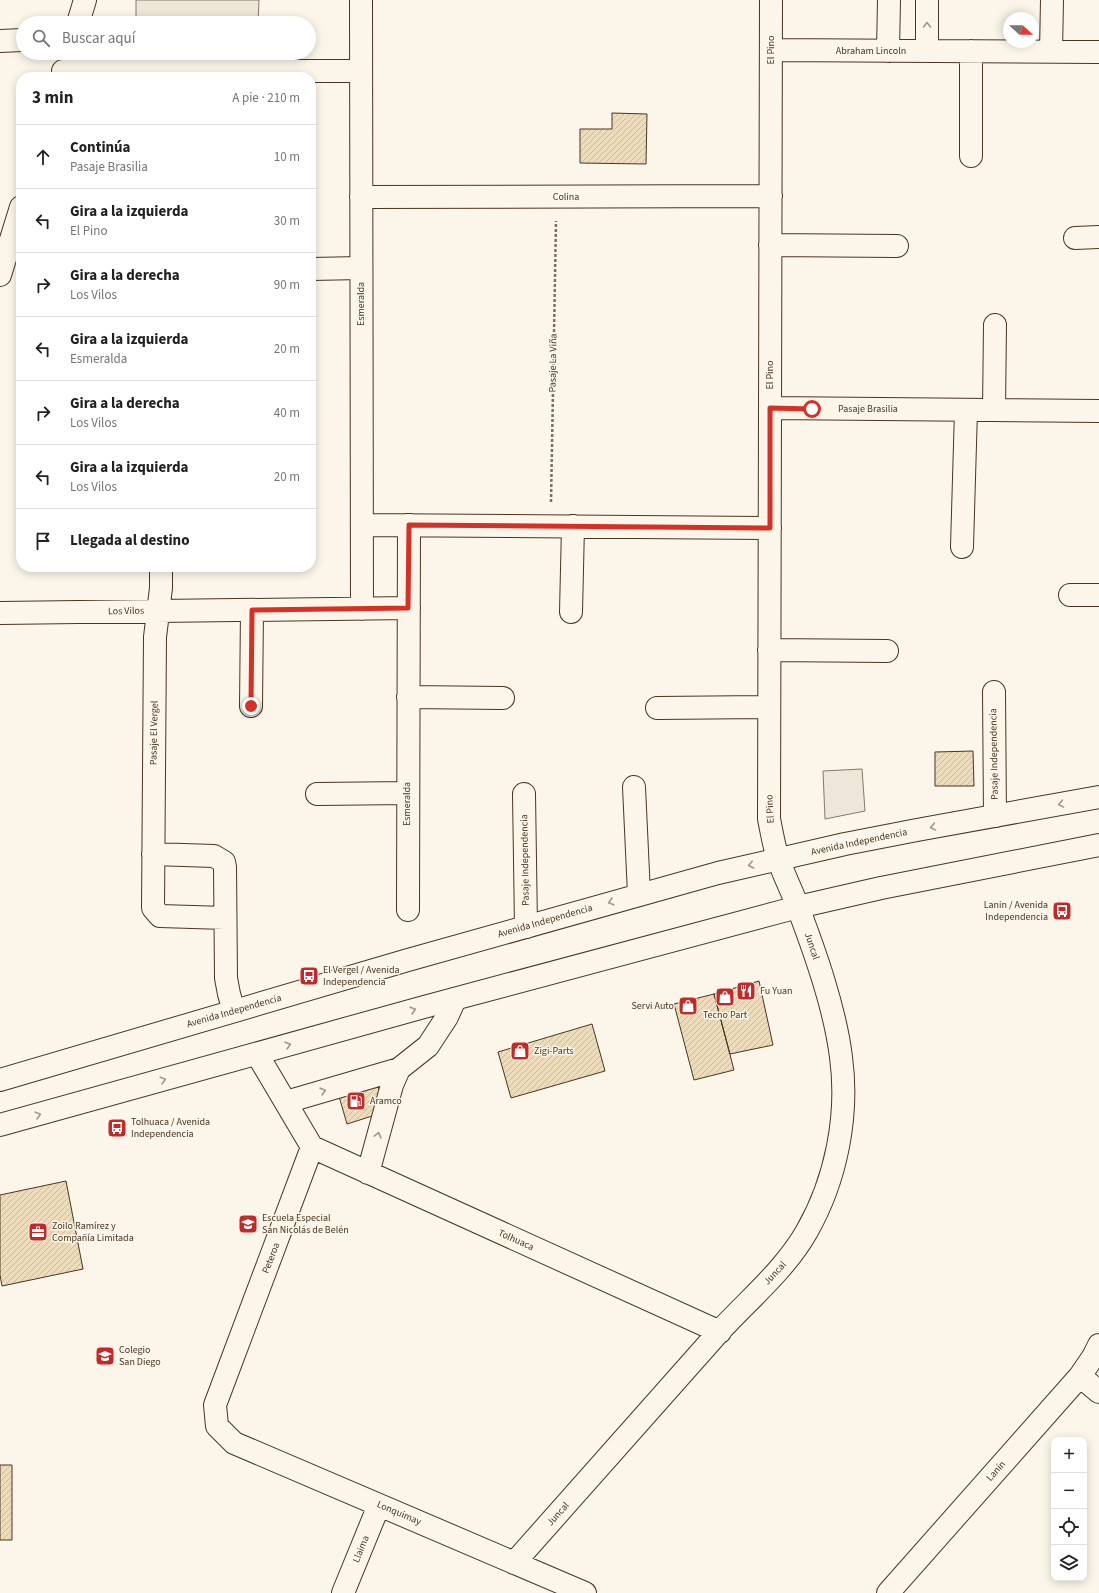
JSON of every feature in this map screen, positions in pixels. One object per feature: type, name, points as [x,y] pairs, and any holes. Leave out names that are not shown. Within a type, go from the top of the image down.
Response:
[{"type":"street","points":[[80,16],[85,0]]},
{"type":"street","name":"Esmeralda","points":[[361,0],[362,609]]},
{"type":"street","name":"El Pino","points":[[771,0],[769,819],[778,859],[798,907]]},
{"type":"street","points":[[888,51],[889,0]]},
{"type":"street","points":[[927,0],[927,51]]},
{"type":"street","points":[[1051,51],[1052,0]]},
{"type":"street","points":[[0,41],[16,40]]},
{"type":"street","name":"Abraham Lincoln","points":[[771,50],[1099,52]]},
{"type":"street","points":[[971,51],[971,156]]},
{"type":"street","points":[[64,67],[361,71]]},
{"type":"street","name":"Colina","points":[[362,197],[770,196]]},
{"type":"street","points":[[6,269],[16,228]]},
{"type":"street","points":[[1075,238],[1099,237]]},
{"type":"street","points":[[770,245],[897,246]]},
{"type":"street","points":[[316,269],[361,268]]},
{"type":"street","points":[[994,410],[995,324]]},
{"type":"street","name":"Pasaje Brasilia","points":[[770,408],[1099,411]]},
{"type":"street","points":[[962,547],[966,410]]},
{"type":"street","points":[[362,525],[770,528]]},
{"type":"street","name":"Esmeralda","points":[[408,910],[407,793],[409,525]]},
{"type":"street","points":[[571,612],[572,526]]},
{"type":"street","name":"Pasaje El Vergel","points":[[161,572],[161,588],[155,637],[152,904],[155,912],[160,916],[225,918]]},
{"type":"street","points":[[1070,595],[1099,595]]},
{"type":"street","name":"Los Vilos","points":[[0,613],[408,608]]},
{"type":"street","points":[[251,706],[252,610]]},
{"type":"street","points":[[769,650],[887,651]]},
{"type":"street","name":"Pasaje Independencia","points":[[994,692],[995,816]]},
{"type":"street","points":[[408,697],[503,698]]},
{"type":"street","points":[[657,708],[769,707]]},
{"type":"street","points":[[634,787],[639,894]]},
{"type":"street","points":[[317,794],[407,793]]},
{"type":"street","name":"Pasaje Independencia","points":[[524,794],[526,927]]},
{"type":"street","name":"Avenida Independencia","points":[[0,1080],[639,894],[718,873],[874,838],[1099,797]]},
{"type":"street","points":[[0,1125],[455,999],[798,907],[881,888],[1099,845]]},
{"type":"street","points":[[152,854],[214,856],[221,859],[225,867],[226,978],[234,1011]]},
{"type":"street","name":"Juncal","points":[[514,1563],[720,1332],[790,1257],[807,1232],[818,1210],[834,1165],[839,1138],[843,1108],[842,1059],[838,1036],[814,951],[798,907]]},
{"type":"street","points":[[286,1102],[399,1069],[428,1046],[448,1017],[455,999]]},
{"type":"street","points":[[257,1054],[312,1147]]},
{"type":"street","points":[[368,1173],[392,1085],[399,1069]]},
{"type":"street","name":"Tolhuaca","points":[[312,1147],[720,1332]]},
{"type":"street","name":"Peteroa","points":[[217,1426],[215,1405],[312,1147]]},
{"type":"street","name":"Lanín","points":[[888,1593],[1080,1376],[1099,1345]]},
{"type":"street","points":[[1080,1376],[1099,1392]]},
{"type":"street","name":"Lonquimay","points":[[217,1426],[234,1443],[585,1593]]},
{"type":"street","name":"Llaima","points":[[343,1593],[379,1505]]},
{"type":"path","name":"Pasaje La Viña","points":[[551,505],[556,221]]},
{"type":"shaded area","points":[[136,0],[259,0],[258,16],[136,16]]},
{"type":"shaded area","points":[[862,769],[865,811],[825,819],[823,771]]},
{"type":"building","points":[[612,113],[647,114],[646,164],[580,163],[580,129],[612,129]]},
{"type":"building","points":[[973,751],[974,786],[935,786],[935,752]]},
{"type":"building","points":[[759,981],[773,1045],[730,1054],[714,994]]},
{"type":"building","points":[[714,994],[734,1070],[694,1080],[674,1004]]},
{"type":"building","points":[[592,1024],[605,1071],[511,1098],[498,1052]]},
{"type":"building","points":[[377,1082],[385,1112],[347,1124],[338,1093]]},
{"type":"building","name":"Zoilo Ramírez y Compañía Limitada","points":[[66,1181],[83,1269],[2,1286],[0,1275],[0,1195]]},
{"type":"building","points":[[0,1465],[12,1465],[12,1540],[0,1540]]},
{"type":"place","name":"Lanin / Avenida Independencia","points":[[1062,911]]},
{"type":"place","name":"El Vergel / Avenida Independencia","points":[[309,976]]},
{"type":"place","name":"Fu Yuan","points":[[746,991]]},
{"type":"place","name":"Tecno Part","points":[[725,997]]},
{"type":"place","name":"Servi Auto","points":[[688,1006]]},
{"type":"place","name":"Zigi-Parts","points":[[520,1051]]},
{"type":"place","name":"Aramco","points":[[356,1101]]},
{"type":"place","name":"Tolhuaca / Avenida Independencia","points":[[117,1128]]},
{"type":"place","name":"Escuela Especial San Nicolás de Belén","points":[[248,1224]]},
{"type":"place","name":"Zoilo Ramírez y Compañía Limitada","points":[[38,1232]]},
{"type":"place","name":"Colegio San Diego","points":[[105,1356]]},
{"type":"route","points":[[251,706],[252,610],[408,608],[409,525],[770,528],[770,408],[812,409]]}]
